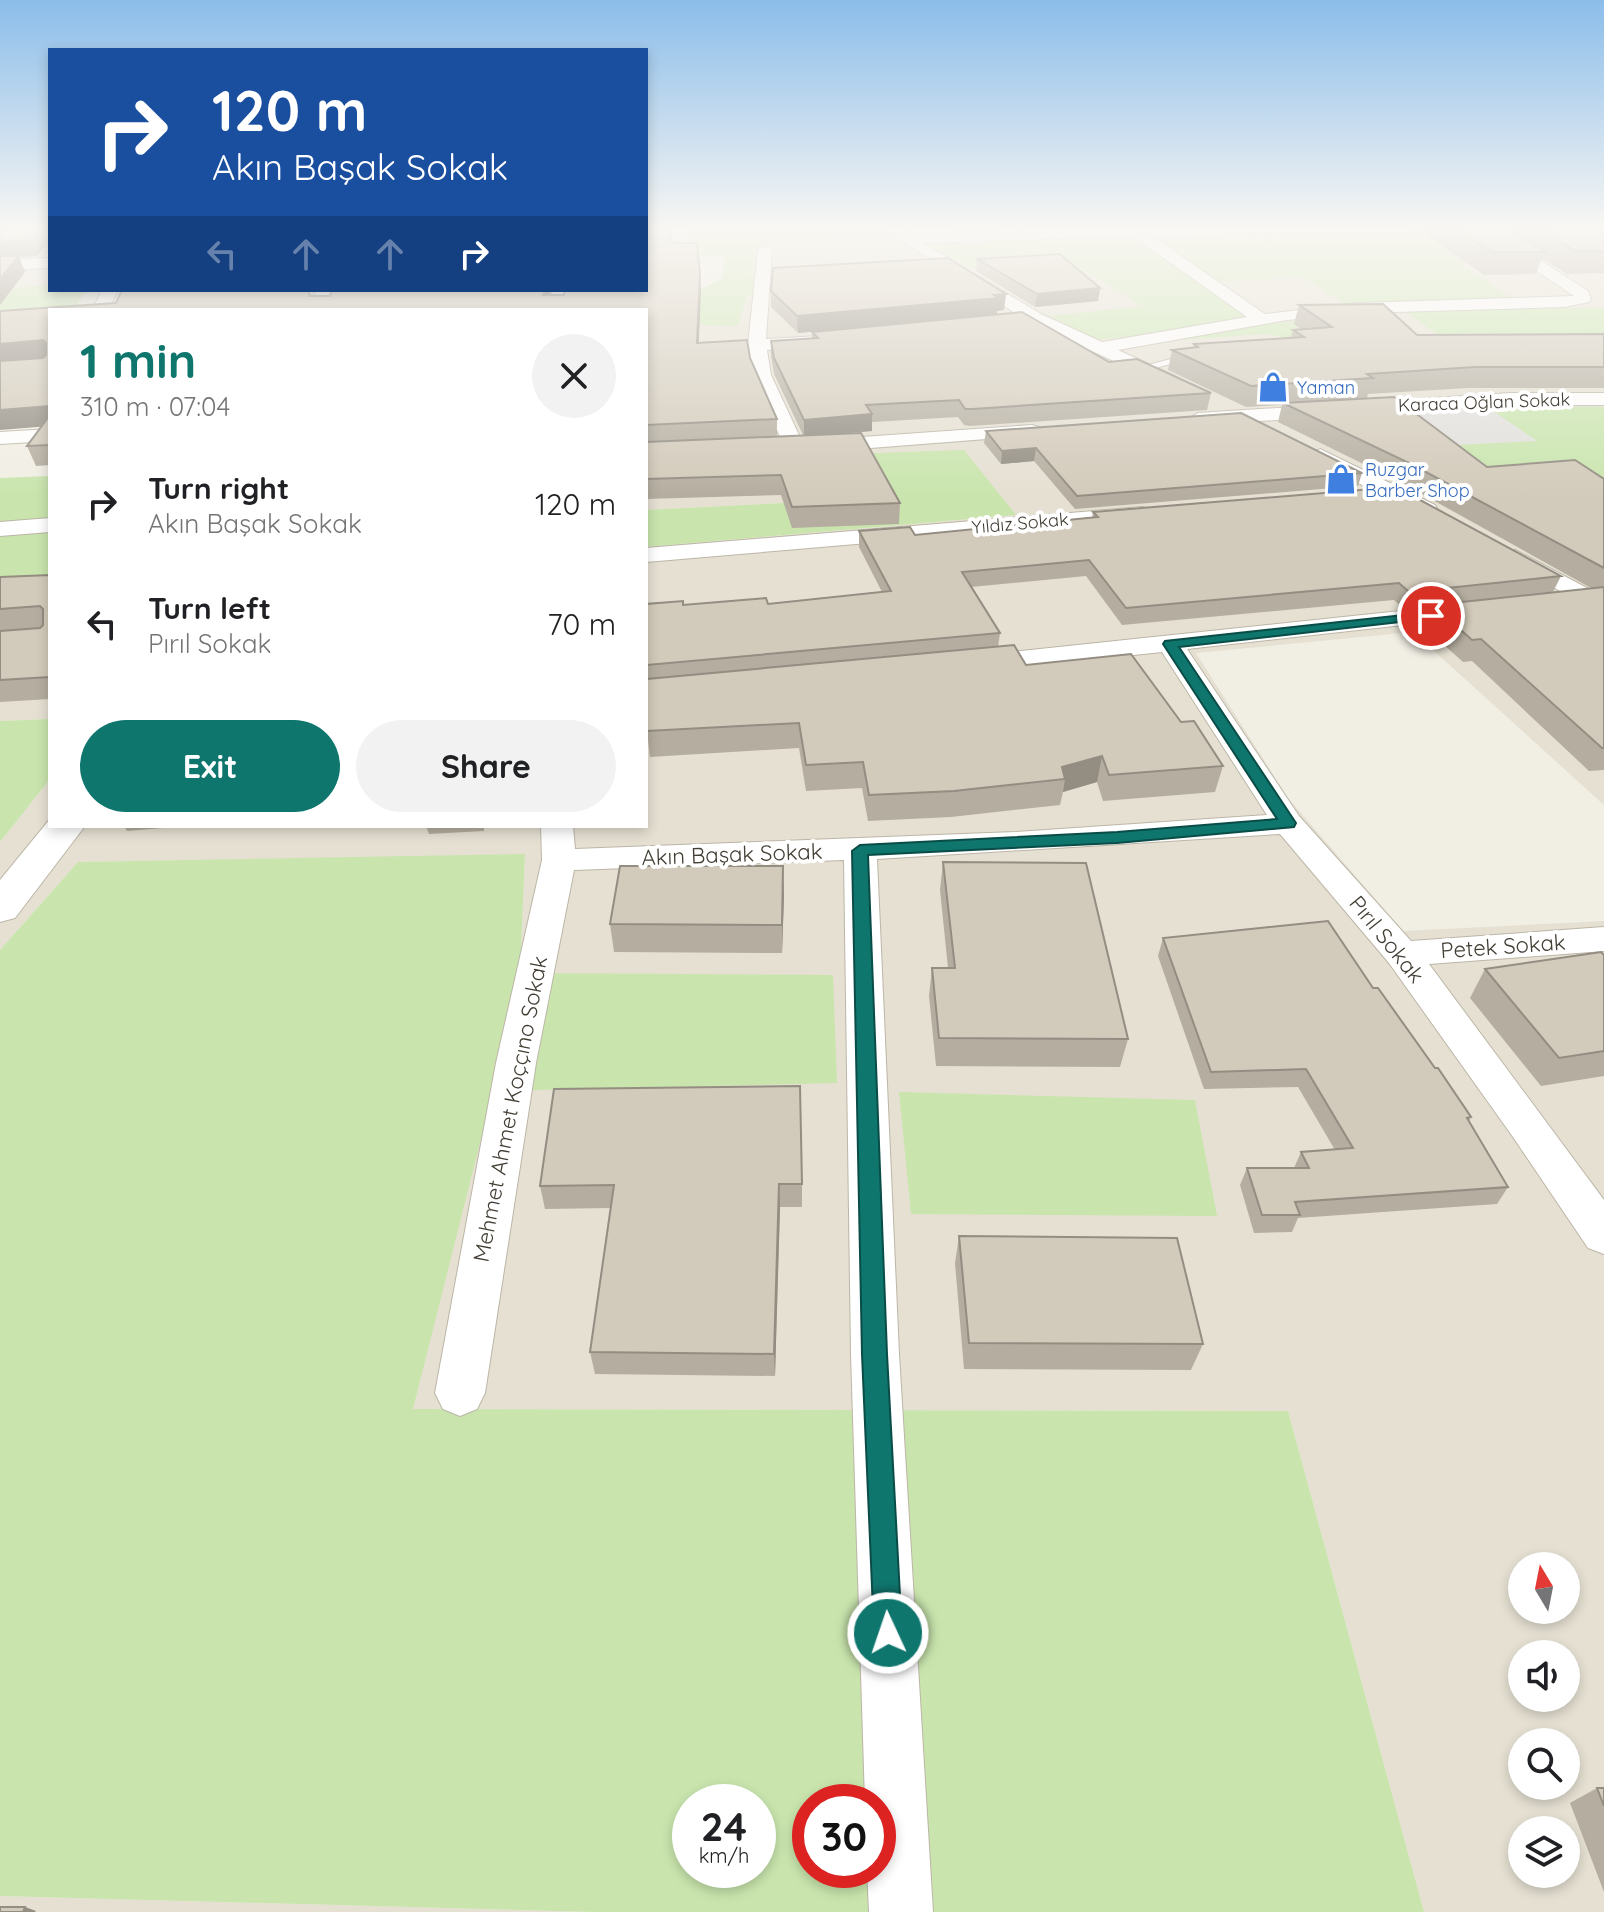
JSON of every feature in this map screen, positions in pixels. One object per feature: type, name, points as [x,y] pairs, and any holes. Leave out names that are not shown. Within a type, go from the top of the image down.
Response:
[{"type":"street","points":[[759,318],[757,345],[762,375],[795,448]]},
{"type":"street","points":[[1005,321],[1033,318]]},
{"type":"street","points":[[1035,318],[1180,386]]},
{"type":"street","points":[[1100,348],[1259,318]]},
{"type":"street","points":[[757,345],[840,339]]},
{"type":"street","points":[[1206,398],[1449,521]]},
{"type":"street","name":"Karaca Oğlan Sokak","points":[[1178,421],[1510,399],[1604,399]]},
{"type":"street","points":[[765,449],[1050,430]]},
{"type":"street","points":[[0,438],[48,435]]},
{"type":"street","points":[[1353,496],[1395,492]]},
{"type":"street","name":"Yıldız Sokak","points":[[648,555],[1168,512]]},
{"type":"street","points":[[0,529],[48,525]]},
{"type":"street","points":[[1489,543],[1597,603]]},
{"type":"street","points":[[1542,604],[1597,603]]},
{"type":"street","points":[[942,667],[1494,609]]},
{"type":"street","name":"Pırıl Sokak","points":[[1170,644],[1288,823],[1402,954],[1528,1125],[1604,1235]]},
{"type":"street","name":"Akın Başak Sokak","points":[[558,843],[860,851],[1117,838],[1288,823]]},
{"type":"street","points":[[0,908],[63,828]]},
{"type":"street","name":"Mehmet Ahmet Koççıno Sokak","points":[[460,1393],[516,1063],[558,843]]},
{"type":"street","points":[[860,851],[875,1354],[901,1912]]},
{"type":"street","name":"Petek Sokak","points":[[1402,954],[1604,939]]},
{"type":"lane","points":[[1142,368],[1170,359],[1209,354]]},
{"type":"shaded area","points":[[666,318],[1129,318],[1097,340],[1132,336],[1153,342],[1268,334],[1321,345],[1251,318],[1468,318],[1604,346],[1604,407],[1489,407],[1604,485],[1604,805],[1413,632],[1196,653],[1288,798],[1403,931],[1604,921],[1604,1912],[1424,1912],[1288,1411],[413,1409],[520,973],[525,855],[78,862],[0,950],[0,842],[48,782],[48,828],[648,828],[648,547],[1016,515],[861,499],[648,510],[648,323]]},
{"type":"shaded area","points":[[1487,407],[1537,441],[1434,446],[1381,412]]},
{"type":"shaded area","points":[[48,586],[48,719],[0,721],[0,589]]},
{"type":"shaded area","points":[[0,1896],[595,1912],[0,1912]]},
{"type":"green space","points":[[740,318],[738,326],[648,324],[648,319]]},
{"type":"green space","points":[[1054,318],[1251,318],[1260,324],[1335,318],[1321,345],[1268,334],[1153,342],[1132,336],[1096,340]]},
{"type":"green space","points":[[1414,318],[1604,318],[1604,346],[1456,348]]},
{"type":"green space","points":[[1487,407],[1604,407],[1604,485],[1414,484],[1434,446],[1535,440]]},
{"type":"green space","points":[[964,450],[1016,515],[648,547],[648,510],[860,499],[846,454]]},
{"type":"green space","points":[[48,476],[48,586],[0,589],[0,478]]},
{"type":"green space","points":[[48,719],[48,782],[0,842],[0,721]]},
{"type":"green space","points":[[525,854],[520,973],[833,975],[837,1083],[493,1091],[413,1409],[1288,1411],[1424,1912],[595,1912],[0,1896],[0,950],[78,862]]},
{"type":"green space","points":[[899,1092],[1195,1100],[1217,1216],[911,1214]]},
{"type":"building","points":[[0,318],[48,318],[48,406],[0,410],[0,361],[43,358],[46,343],[43,340],[0,344]]},
{"type":"building","points":[[648,318],[698,318],[697,343],[747,340],[750,358],[777,419],[648,425]]},
{"type":"building","points":[[957,318],[1033,318],[1109,362],[1137,359],[1211,393],[972,409],[965,409],[959,400],[866,405],[872,414],[804,420],[774,358],[771,341],[818,338],[812,332]]},
{"type":"building","points":[[1319,318],[1399,318],[1417,335],[1604,334],[1604,367],[1475,367],[1251,386],[1172,350],[1198,347],[1194,344],[1304,337],[1293,330],[1332,327]]},
{"type":"building","points":[[1394,397],[1487,467],[1575,460],[1604,479],[1604,568],[1411,464],[1283,403]]},
{"type":"building","points":[[1241,413],[1362,473],[1077,496],[1036,448],[1002,451],[986,431]]},
{"type":"building","points":[[48,418],[48,445],[27,446]]},
{"type":"building","points":[[861,433],[900,503],[792,507],[781,475],[648,479],[648,442]]},
{"type":"building","points":[[1396,487],[1561,576],[1409,592],[1399,583],[1126,608],[1089,560],[962,572],[1000,633],[648,665],[648,604],[683,601],[683,605],[766,598],[768,604],[891,591],[859,531],[910,527],[915,535],[1098,517],[1093,512]]},
{"type":"building","points":[[48,575],[48,677],[0,680],[0,631],[40,628],[43,625],[43,609],[40,606],[0,609],[0,577]]},
{"type":"building","points":[[1604,587],[1604,748],[1481,639],[1472,640],[1433,605]]},
{"type":"building","points":[[1014,645],[1026,665],[1131,654],[1181,722],[1194,721],[1223,766],[1109,775],[1102,756],[1062,767],[1065,779],[954,791],[869,795],[863,762],[806,765],[799,723],[648,731],[648,679]]},
{"type":"building","points":[[943,862],[1086,863],[1128,1039],[939,1038],[932,968],[955,968]]},
{"type":"building","points":[[620,866],[783,866],[782,925],[610,924]]},
{"type":"building","points":[[1328,921],[1373,988],[1378,988],[1438,1068],[1471,1117],[1467,1118],[1508,1187],[1295,1202],[1300,1215],[1262,1215],[1247,1168],[1309,1168],[1301,1152],[1353,1148],[1306,1069],[1211,1072],[1163,938]]},
{"type":"building","points":[[1601,952],[1604,955],[1604,1051],[1559,1058],[1485,969]]},
{"type":"building","points":[[800,1086],[802,1184],[779,1184],[774,1354],[590,1352],[614,1185],[540,1186],[554,1089]]},
{"type":"building","points":[[959,1236],[1177,1238],[1203,1344],[969,1343]]},
{"type":"building","points":[[1597,1788],[1604,1788],[1604,1806]]},
{"type":"building","points":[[0,1907],[25,1907],[23,1912],[0,1912]]},
{"type":"place","name":"Yaman","points":[[1273,387]]},
{"type":"place","name":"Ruzgar Barber Shop","points":[[1341,479]]},
{"type":"route","points":[[888,1633],[875,1354],[860,851],[1117,838],[1288,823],[1170,644],[1431,616]]}]
